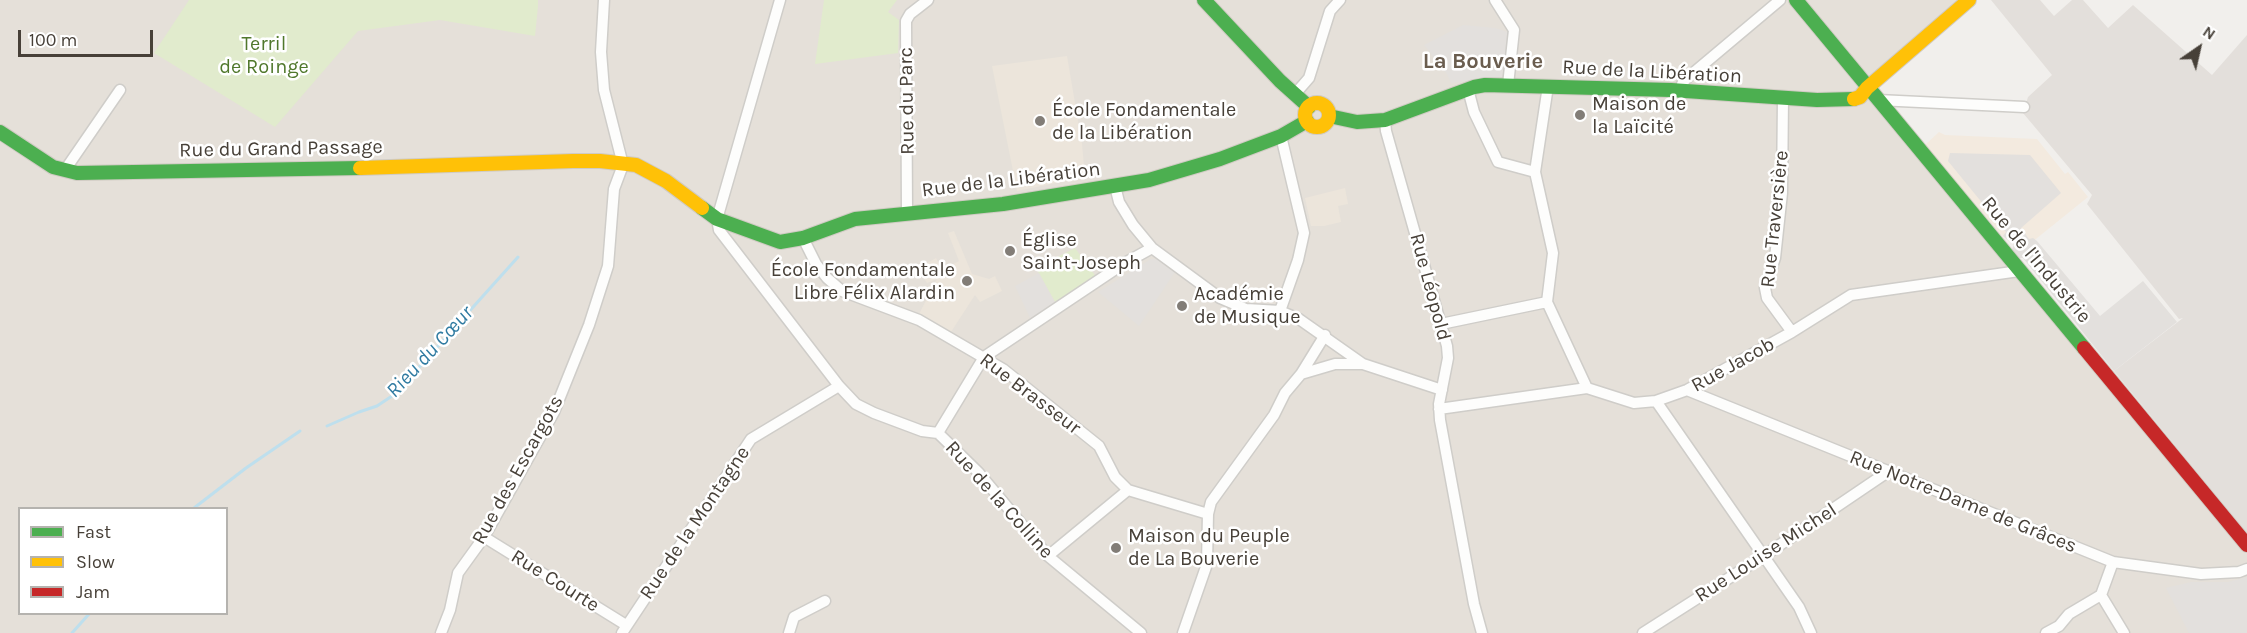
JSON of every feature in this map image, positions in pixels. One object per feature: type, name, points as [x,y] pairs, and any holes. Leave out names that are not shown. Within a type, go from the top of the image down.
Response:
[{"type":"street","points":[[604,0],[601,52],[604,90],[623,165],[636,165],[666,181],[717,219],[780,0]]},
{"type":"street","name":"Rue du Parc","points":[[908,212],[906,21],[910,14],[928,0]]},
{"type":"street","points":[[1204,0],[1272,73],[1309,107]]},
{"type":"street","points":[[1295,94],[1309,78],[1329,11],[1340,0]]},
{"type":"street","points":[[1495,0],[1514,30],[1508,85]]},
{"type":"street","points":[[1681,91],[1686,79],[1780,0]]},
{"type":"street","name":"Rue de l'Industrie","points":[[1796,0],[2247,545]]},
{"type":"street","name":"Rue de la Libération","points":[[1329,116],[1357,122],[1385,120],[1482,85],[1681,91],[1850,100],[1860,97],[1867,88],[1963,2]]},
{"type":"street","points":[[1548,86],[1535,172],[1554,253],[1547,302],[1587,388]]},
{"type":"street","points":[[1468,89],[1474,112],[1498,162],[1535,172]]},
{"type":"street","points":[[65,170],[120,90]]},
{"type":"street","name":"Rue Traversière","points":[[1783,98],[1782,193],[1775,258],[1766,288],[1767,298],[1792,332]]},
{"type":"street","points":[[1878,100],[2024,106]]},
{"type":"street","points":[[1322,104],[1328,110],[1329,116],[1326,123],[1313,127],[1306,121],[1305,113],[1309,107],[1322,104]]},
{"type":"street","name":"Rue Léopold","points":[[1385,120],[1441,324],[1448,358],[1439,409],[1474,606],[1482,633]]},
{"type":"street","name":"Rue de la Libération","points":[[717,219],[780,242],[803,238],[855,219],[908,212],[980,207],[1115,186],[1183,171],[1281,136],[1306,121]]},
{"type":"street","name":"Rue du Grand Passage","points":[[0,132],[53,167],[76,173],[320,169],[600,160],[623,165]]},
{"type":"street","points":[[1280,311],[1298,260],[1304,233],[1281,136]]},
{"type":"street","name":"Rue des Escargots","points":[[445,631],[458,573],[484,537],[554,412],[589,325],[608,266],[614,189],[623,165]]},
{"type":"street","points":[[1115,186],[1119,202],[1152,248],[1220,298],[1246,309],[1280,311],[1299,319],[1325,335],[1363,364]]},
{"type":"street","name":"Rue de la Colline","points":[[717,219],[719,230],[839,386],[856,404],[874,413],[938,434],[978,472],[1048,556],[1141,633]]},
{"type":"street","name":"Rue Brasseur","points":[[803,238],[816,264],[827,279],[842,291],[920,320],[1003,369],[1099,446],[1115,477],[1128,490]]},
{"type":"street","points":[[938,434],[984,357],[1124,264],[1152,248]]},
{"type":"street","name":"Rue Jacob","points":[[1439,409],[1587,388],[1634,403],[1656,401],[1687,390],[1792,332],[1851,295],[2019,271]]},
{"type":"street","points":[[1441,324],[1547,302]]},
{"type":"street","points":[[1183,633],[1207,564],[1208,514],[1211,502],[1274,415],[1285,393],[1301,374],[1325,335]]},
{"type":"street","points":[[1301,374],[1335,364],[1363,364],[1442,390]]},
{"type":"street","name":"Rue de la Montagne","points":[[624,629],[751,439],[839,386]]},
{"type":"street","name":"Rue Notre-Dame de Grâces","points":[[1687,390],[2113,562],[2201,574],[2239,572],[2247,569]]},
{"type":"street","points":[[1656,401],[1799,608],[1811,633]]},
{"type":"street","name":"Rue Louise Michel","points":[[1643,633],[1762,557],[1889,471]]},
{"type":"street","points":[[1048,556],[1128,490],[1208,514]]},
{"type":"street","name":"Rue Courte","points":[[484,537],[624,629]]},
{"type":"street","points":[[2046,633],[2060,626],[2068,614],[2101,595],[2113,562]]},
{"type":"street","points":[[2101,595],[2124,633]]},
{"type":"street","points":[[789,633],[794,617],[825,601]]},
{"type":"shaded area","points":[[0,0],[1796,0],[2247,540],[2247,633],[0,633]]},
{"type":"shaded area","points":[[1800,0],[1966,0],[1867,82]]},
{"type":"shaded area","points":[[1991,0],[2040,0],[2054,16],[2072,0],[2083,0],[2108,28],[2133,5],[2212,75],[2247,35],[2247,533],[2114,371],[2183,318],[2179,319],[2087,204],[2092,195],[2023,113],[2028,97],[2052,75]]},
{"type":"shaded area","points":[[1463,25],[1495,28],[1511,33],[1503,77],[1451,83],[1447,74],[1424,45]]},
{"type":"shaded area","name":"École Fondamentale de la Libération","points":[[1067,56],[1082,144],[1085,177],[1017,191],[992,66]]},
{"type":"shaded area","points":[[1939,132],[1945,135],[2037,139],[2065,174],[2068,172],[2088,197],[2021,251],[2000,234],[1925,145]]},
{"type":"shaded area","points":[[1950,153],[2030,155],[2061,193],[2021,228],[2029,239],[2033,238],[2037,241],[2100,316],[2143,281],[2177,322],[2114,371],[2023,258],[2016,255],[2012,249],[2014,245],[2003,236],[2006,232],[1948,161]]},
{"type":"shaded area","points":[[1345,188],[1348,204],[1338,206],[1341,222],[1311,226],[1305,198]]},
{"type":"shaded area","name":"École Fondamentale Libre Félix Alardin","points":[[954,231],[972,274],[989,279],[995,276],[1002,291],[980,302],[975,295],[951,332],[919,314],[937,279],[927,283],[917,269],[936,258],[942,270],[959,261],[948,233]]},
{"type":"shaded area","points":[[1151,259],[1158,259],[1175,272],[1139,326],[1098,292]]},
{"type":"shaded area","points":[[1039,273],[1056,304],[1031,320],[1015,286]]},
{"type":"shaded area","points":[[1436,430],[1438,430],[1479,633],[1476,633],[1468,605]]},
{"type":"shaded area","points":[[2247,577],[2247,633],[2189,633],[2166,588],[2191,582],[2228,582]]},
{"type":"green space","name":"Terril de Roinge","points":[[189,0],[538,0],[538,6],[535,36],[440,20],[358,31],[275,127],[154,53]]},
{"type":"green space","points":[[824,0],[897,0],[888,12],[899,20],[898,53],[815,64]]},
{"type":"green space","points":[[1075,248],[1097,278],[1056,304],[1036,268]]},
{"type":"waterway","name":"Rieu du Cœur","points":[[327,426],[377,406],[395,394],[518,257]]},
{"type":"waterway","name":"Rieu du Cœur","points":[[195,507],[300,431]]},
{"type":"waterway","name":"Rieu du Cœur","points":[[72,633],[88,615]]},
{"type":"traffic: fast","points":[[1204,0],[1280,81],[1309,107]]},
{"type":"traffic: fast","points":[[1796,0],[2084,348]]},
{"type":"traffic: fast","points":[[1329,116],[1357,122],[1385,120],[1485,85],[1671,90],[1817,100],[1854,99]]},
{"type":"traffic: fast","points":[[702,208],[717,219],[780,242],[803,238],[855,219],[1003,204],[1149,180],[1220,159],[1281,136],[1307,121]]},
{"type":"traffic: fast","points":[[0,132],[53,167],[77,173],[360,168]]},
{"type":"traffic: slow","points":[[1854,99],[1860,97],[1867,88],[1969,0]]},
{"type":"traffic: slow","points":[[1317,103],[1322,104],[1328,110],[1329,115],[1328,120],[1322,126],[1317,127],[1312,126],[1306,120],[1305,115],[1306,110],[1312,104],[1317,103]]},
{"type":"traffic: slow","points":[[360,168],[573,161],[636,165],[666,181],[702,208]]},
{"type":"traffic: jam","points":[[2084,348],[2247,545]]},
{"type":"place","name":"Maison de la Laïcité","points":[[1580,115]]},
{"type":"place","name":"École Fondamentale de la Libération","points":[[1040,121]]},
{"type":"place","name":"Église Saint-Joseph","points":[[1010,251]]},
{"type":"place","name":"École Fondamentale Libre Félix Alardin","points":[[967,281]]},
{"type":"place","name":"Académie de Musique","points":[[1182,306]]},
{"type":"place","name":"Maison du Peuple de La Bouverie","points":[[1116,548]]},
{"type":"district","name":"La Bouverie","points":[[1483,62]]}]
